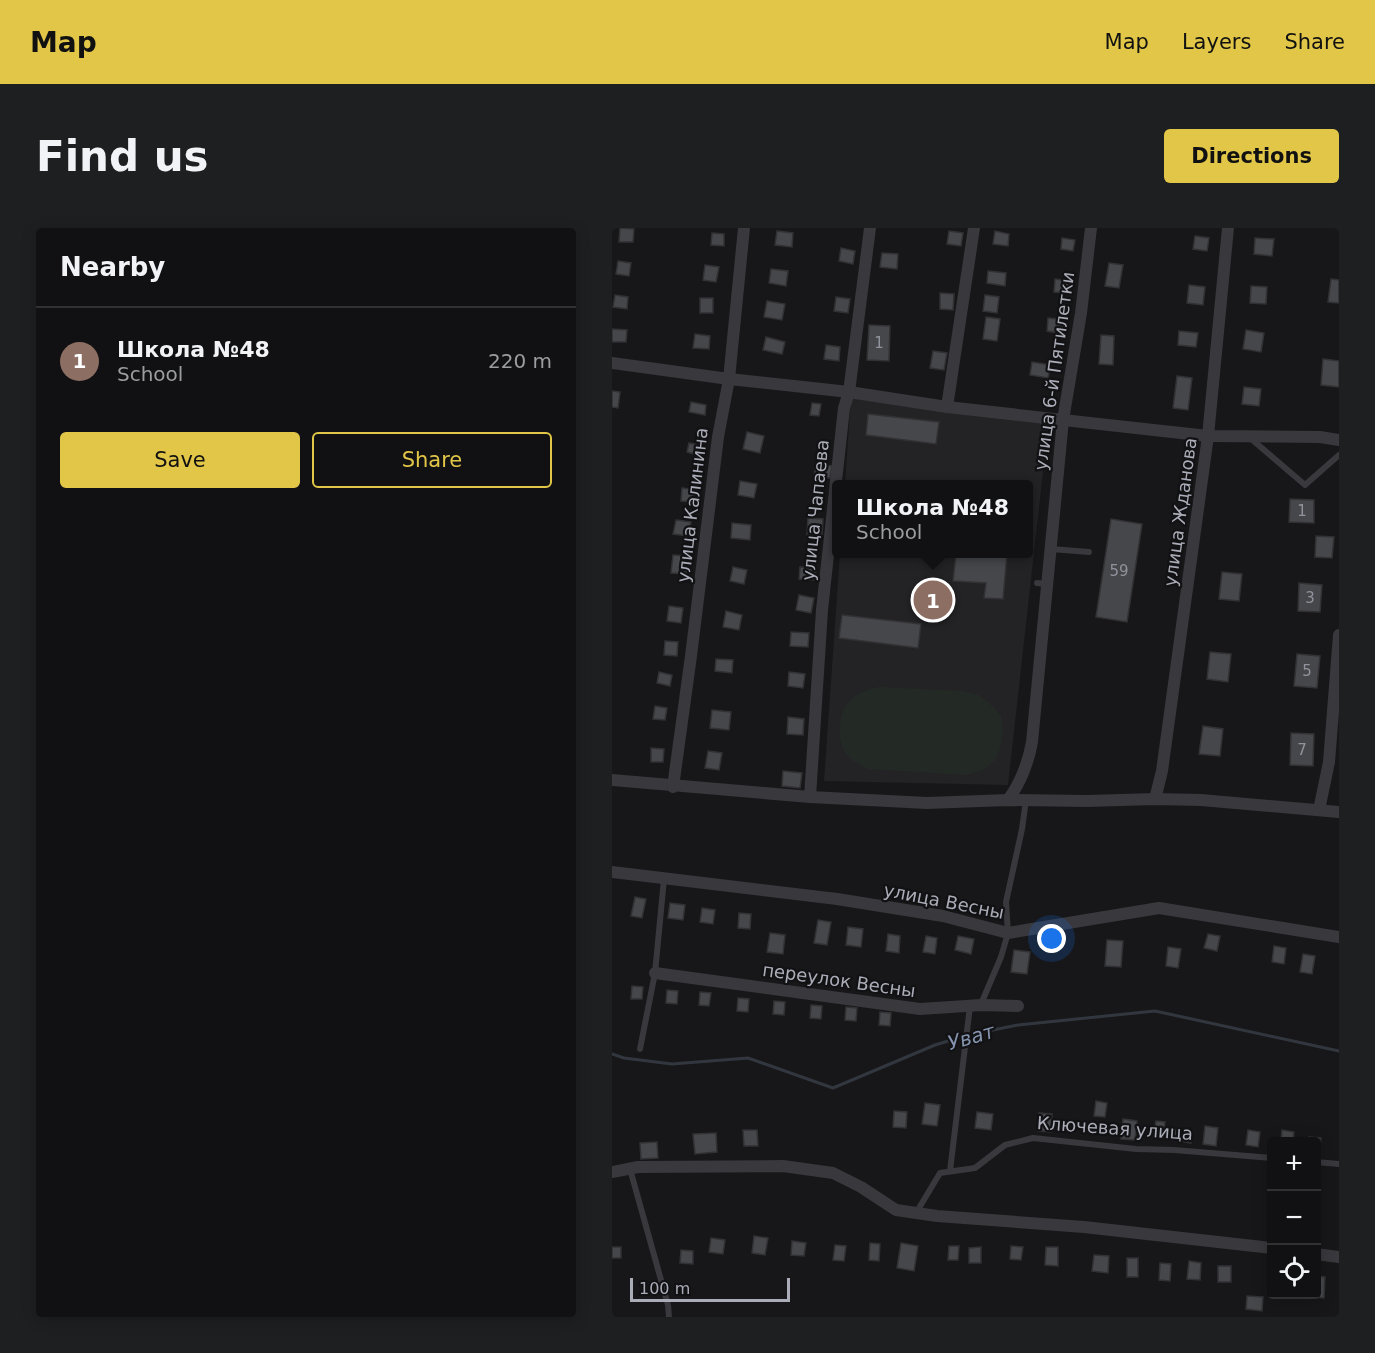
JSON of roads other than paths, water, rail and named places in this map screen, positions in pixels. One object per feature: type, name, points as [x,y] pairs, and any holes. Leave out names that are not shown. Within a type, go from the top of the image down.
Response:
[{"type":"street","name":"улица Калинина","points":[[673,787],[718,437],[729,380],[744,228]]},
{"type":"street","name":"улица Чапаева","points":[[836,480],[844,408],[849,392],[870,228]]},
{"type":"street","points":[[947,407],[974,228]]},
{"type":"street","name":"улица 6-й Пятилетки","points":[[1008,800],[1022,778],[1029,760],[1032,742],[1042,583],[1050,549],[1063,420],[1081,313],[1091,228]]},
{"type":"street","name":"улица Жданова","points":[[1155,799],[1162,771],[1209,436],[1228,228]]},
{"type":"street","points":[[612,363],[729,380],[849,392],[947,407],[1209,436],[1339,440]]},
{"type":"street","name":"улица Чапаева","points":[[810,797],[822,610],[832,518]]},
{"type":"street","points":[[1319,810],[1329,762],[1339,635]]},
{"type":"street","points":[[612,780],[673,787],[927,803],[1008,800],[1201,800],[1339,812]]},
{"type":"street","name":"улица Весны","points":[[612,872],[837,899],[944,916],[1008,933],[1159,908],[1339,937]]},
{"type":"street","name":"переулок Весны","points":[[655,973],[920,1009],[976,1005],[1018,1006]]},
{"type":"street","points":[[612,1172],[630,1168],[695,1165],[783,1166],[833,1173],[861,1187],[896,1210],[1084,1227],[1267,1247]]},
{"type":"street","points":[[1321,1255],[1339,1257]]},
{"type":"lane","points":[[1248,436],[1305,485],[1339,455]]},
{"type":"lane","points":[[1050,549],[1089,552]]},
{"type":"lane","points":[[950,1172],[976,1005],[1001,957],[1008,933],[1006,902],[1026,800]]},
{"type":"lane","points":[[640,1049],[655,973],[664,879]]},
{"type":"lane","name":"Ключевая улица","points":[[916,1213],[940,1173],[975,1168],[1005,1145],[1033,1138],[1136,1149],[1267,1158]]},
{"type":"lane","points":[[1321,1162],[1339,1164]]},
{"type":"lane","points":[[630,1168],[668,1305],[669,1317]]},
{"type":"waterway","name":"Уват","points":[[612,1054],[624,1058],[672,1064],[748,1058],[833,1088],[935,1045],[968,1035],[1018,1025],[1155,1011],[1339,1051]]},
{"type":"place","name":"Школа №48","points":[[933,600]]}]
